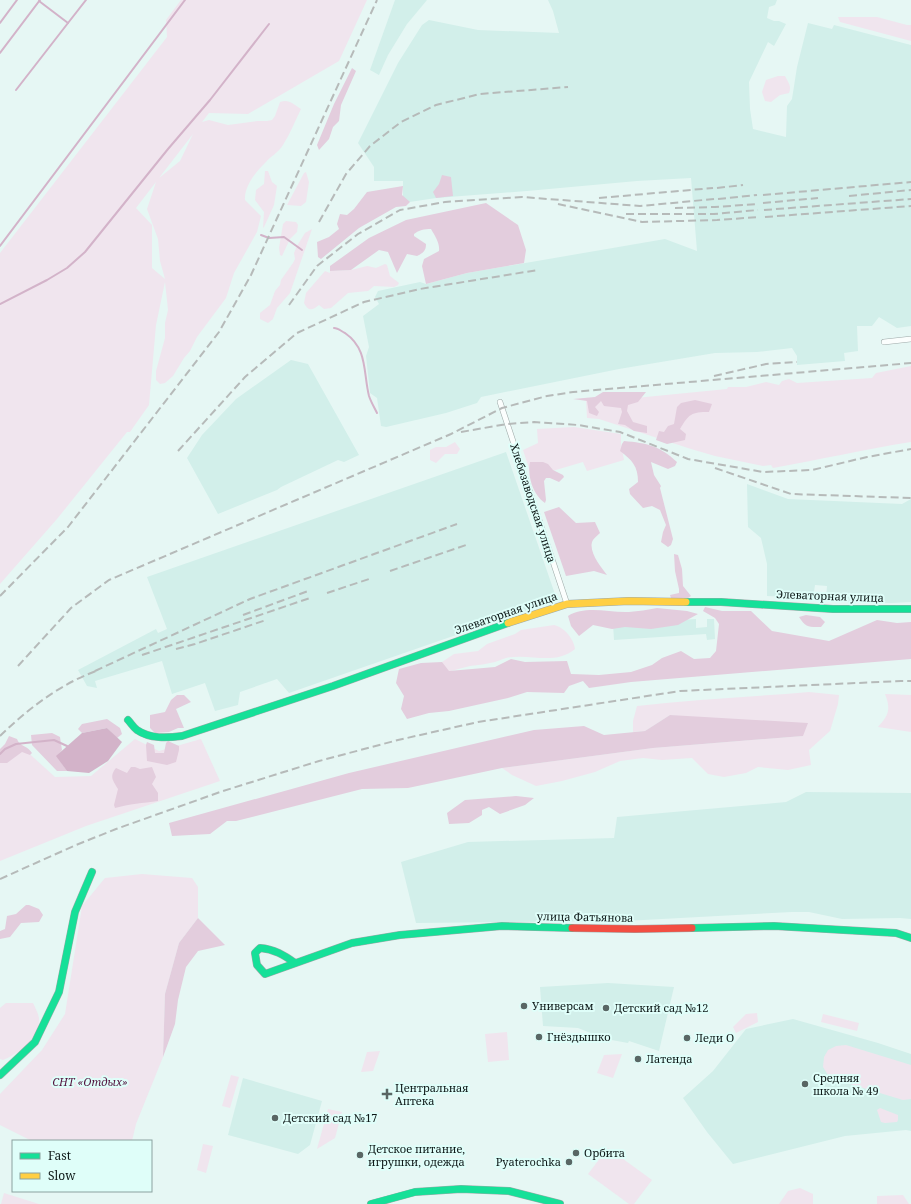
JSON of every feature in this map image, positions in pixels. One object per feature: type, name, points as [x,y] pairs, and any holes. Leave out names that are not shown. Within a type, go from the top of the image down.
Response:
[{"type":"street","points":[[884,342],[911,339]]},
{"type":"street","name":"Хлебозаводская улица","points":[[500,402],[567,604]]},
{"type":"street","name":"Элеваторная улица","points":[[128,720],[137,730],[148,735],[166,738],[182,736],[333,686],[524,617],[567,604],[629,601],[721,602],[833,609],[911,610]]},
{"type":"street","points":[[0,1075],[35,1042],[60,992],[74,912],[92,872]]},
{"type":"street","name":"улица Фатьянова","points":[[295,963],[270,948],[260,948],[255,953],[257,965],[265,974],[352,943],[400,935],[502,926],[635,929],[774,926],[896,933],[911,938]]},
{"type":"street","points":[[371,1204],[384,1199],[414,1192],[478,1188],[511,1191],[560,1204]]},
{"type":"shaded area","points":[[395,0],[427,0],[407,24],[388,55],[379,75],[370,70]]},
{"type":"shaded area","points":[[548,0],[777,0],[775,5],[769,7],[767,18],[786,24],[774,46],[768,42],[749,82],[750,109],[753,129],[786,137],[787,106],[792,99],[797,67],[808,23],[832,29],[834,25],[911,45],[911,326],[897,328],[879,317],[872,326],[857,326],[858,351],[844,353],[845,361],[797,365],[797,356],[792,348],[757,352],[715,353],[619,369],[481,397],[477,403],[446,413],[386,427],[381,426],[377,398],[370,393],[366,356],[369,347],[363,316],[379,304],[375,297],[378,291],[420,282],[426,284],[467,273],[665,239],[697,251],[691,178],[637,181],[436,198],[403,203],[403,181],[374,181],[374,167],[358,143],[398,63],[422,25],[429,20],[478,30],[559,33],[553,11]]},
{"type":"shaded area","points":[[352,68],[356,71],[341,105],[339,121],[333,127],[329,139],[319,150],[317,145],[334,104]]},
{"type":"shaded area","points":[[442,175],[451,177],[453,196],[436,198],[433,192],[439,184]]},
{"type":"shaded area","points":[[403,186],[402,195],[410,202],[406,206],[396,207],[359,228],[321,259],[318,257],[317,242],[329,237],[339,229],[337,224],[340,214],[347,215],[354,209],[367,192]]},
{"type":"shaded area","points":[[486,203],[518,225],[526,250],[524,263],[467,273],[426,284],[422,266],[424,259],[439,251],[437,240],[431,229],[428,229],[414,234],[414,236],[426,244],[424,252],[417,256],[407,254],[397,273],[388,252],[379,250],[351,270],[330,271],[330,266],[369,238],[406,220]]},
{"type":"shaded area","points":[[291,360],[308,364],[359,455],[344,462],[338,460],[277,490],[218,514],[187,458],[202,435],[236,399]]},
{"type":"shaded area","points":[[603,392],[646,392],[638,402],[628,405],[627,411],[633,422],[647,426],[647,433],[634,431],[625,425],[618,424],[622,412],[621,408],[604,406],[601,401],[595,407],[599,412],[597,416],[589,413],[587,401],[573,399],[595,397]]},
{"type":"shaded area","points":[[695,400],[712,404],[709,412],[694,413],[688,417],[680,429],[686,434],[685,440],[667,444],[656,440],[659,431],[664,432],[668,426],[674,424],[677,407],[681,403]]},
{"type":"shaded area","points":[[624,441],[653,446],[665,452],[677,462],[675,466],[668,469],[651,462],[654,475],[661,486],[660,488],[673,539],[671,545],[668,547],[661,542],[666,525],[660,510],[652,506],[643,508],[630,494],[629,489],[638,482],[638,476],[634,464],[620,451]]},
{"type":"shaded area","points":[[506,452],[557,600],[289,693],[277,679],[240,692],[238,705],[215,711],[205,683],[172,694],[162,661],[95,681],[97,688],[87,686],[78,670],[156,629],[158,633],[167,629],[147,577]]},
{"type":"shaded area","points":[[530,462],[543,462],[548,464],[553,470],[564,477],[559,482],[546,478],[544,481],[545,503],[534,490],[529,473]]},
{"type":"shaded area","points":[[747,484],[788,499],[902,504],[911,499],[911,602],[841,602],[826,599],[827,586],[815,585],[813,598],[767,596],[767,564],[761,538],[748,527]]},
{"type":"shaded area","points":[[559,507],[576,523],[595,522],[600,533],[593,540],[592,549],[601,568],[607,575],[594,571],[566,576],[544,512]]},
{"type":"shaded area","points":[[674,554],[678,555],[682,569],[683,586],[691,596],[685,600],[672,601],[670,595],[679,593]]},
{"type":"shaded area","points":[[705,607],[722,611],[751,611],[772,631],[829,641],[877,620],[897,623],[911,622],[911,659],[631,682],[589,688],[583,681],[569,686],[564,693],[527,692],[508,698],[449,711],[429,713],[407,719],[401,709],[404,696],[396,683],[399,669],[421,663],[442,662],[449,671],[495,667],[511,659],[525,662],[567,661],[571,674],[599,675],[631,672],[652,665],[662,658],[681,651],[694,659],[710,658],[716,651],[719,624],[715,618],[703,611]]},
{"type":"shaded area","points":[[657,608],[687,611],[698,614],[678,625],[651,629],[625,627],[612,629],[593,625],[579,636],[571,626],[568,616],[590,610],[629,612]]},
{"type":"shaded area","points":[[806,615],[820,617],[825,622],[821,627],[808,626],[799,617]]},
{"type":"shaded area","points":[[696,619],[696,628],[707,627],[707,619],[714,619],[715,639],[707,640],[706,634],[614,640],[613,624]]},
{"type":"shaded area","points":[[177,695],[184,695],[191,702],[176,709],[184,728],[178,728],[169,732],[155,733],[150,728],[150,715],[165,712],[171,700]]},
{"type":"shaded area","points":[[670,715],[808,723],[803,736],[653,748],[502,768],[408,788],[362,789],[236,821],[227,821],[210,834],[172,836],[169,823],[349,773],[534,730],[584,726],[604,735],[645,731]]},
{"type":"shaded area","points":[[107,719],[120,728],[122,734],[117,738],[107,728],[82,733],[78,729],[82,724]]},
{"type":"shaded area","points":[[107,728],[122,742],[108,761],[89,773],[67,771],[56,756],[82,733]]},
{"type":"shaded area","points":[[52,733],[60,737],[62,750],[57,756],[67,771],[57,771],[32,745],[31,735]]},
{"type":"shaded area","points":[[9,736],[17,739],[32,753],[30,755],[22,752],[7,763],[0,763],[0,749],[5,744]]},
{"type":"shaded area","points":[[168,741],[179,746],[176,762],[167,765],[147,761],[147,742],[154,745],[155,753],[164,753],[166,743]]},
{"type":"shaded area","points":[[131,767],[140,769],[152,767],[156,777],[152,784],[158,793],[158,801],[115,808],[114,805],[118,789],[112,776],[116,768],[127,773]]},
{"type":"shaded area","points":[[806,792],[911,793],[911,919],[842,919],[809,912],[792,912],[625,921],[416,923],[401,862],[468,842],[614,838],[617,817],[786,802]]},
{"type":"shaded area","points":[[516,796],[534,798],[525,805],[500,814],[489,807],[482,810],[482,815],[469,823],[449,824],[447,813],[465,800]]},
{"type":"shaded area","points":[[26,905],[39,909],[43,915],[39,922],[21,923],[10,937],[0,939],[0,931],[5,929],[7,916],[16,914]]},
{"type":"shaded area","points":[[198,918],[225,945],[198,951],[186,967],[178,1000],[175,1024],[163,1057],[165,994],[179,943]]},
{"type":"shaded area","name":"Детский сад №12","points":[[608,983],[674,987],[659,1051],[629,1041],[628,1043],[606,1039],[578,1028],[543,1026],[540,987]]},
{"type":"shaded area","name":"Средняя школа № 49","points":[[793,1019],[911,1054],[911,1131],[906,1130],[845,1136],[733,1164],[707,1132],[683,1098],[713,1071],[746,1029]]},
{"type":"shaded area","name":"Детский сад №17","points":[[243,1078],[322,1101],[310,1145],[298,1154],[228,1135]]},
{"type":"green space","points":[[181,0],[367,0],[339,61],[248,114],[209,113],[202,122],[209,120],[228,125],[272,120],[280,102],[283,101],[291,102],[301,109],[283,145],[258,171],[246,190],[245,200],[261,216],[257,232],[234,273],[226,298],[197,337],[190,351],[173,376],[165,383],[160,384],[156,380],[156,371],[165,338],[165,323],[168,310],[165,282],[156,325],[149,405],[130,432],[127,432],[57,519],[0,584],[0,253],[167,37],[166,20]],"holes":[[[193,134],[180,161],[159,178]],[[156,182],[147,209],[158,239],[160,261],[165,279],[152,268],[152,225],[136,208]]]},
{"type":"green space","points":[[838,17],[877,17],[911,25],[911,41],[840,22]]},
{"type":"green space","points":[[778,76],[785,76],[790,86],[789,93],[780,95],[771,102],[765,101],[762,92],[766,80]]},
{"type":"green space","points":[[265,171],[268,171],[272,182],[277,186],[274,205],[263,228],[264,212],[255,200],[256,190],[264,184]]},
{"type":"green space","points":[[306,172],[309,182],[306,202],[301,206],[287,205],[304,173]]},
{"type":"green space","points":[[286,221],[296,222],[298,225],[297,232],[290,239],[282,256],[280,255],[279,248],[283,224]]},
{"type":"green space","points":[[312,229],[290,293],[277,308],[273,319],[268,323],[260,319],[260,313],[270,305],[281,280],[293,263],[295,259],[294,253],[297,246],[305,233]]},
{"type":"green space","points":[[385,264],[387,265],[390,276],[399,283],[398,285],[394,287],[374,286],[368,291],[348,293],[331,308],[324,309],[319,305],[309,309],[304,303],[306,293],[325,271],[330,273],[330,271],[351,270],[367,266],[376,268]]},
{"type":"green space","points":[[911,366],[911,442],[773,468],[771,465],[763,466],[715,456],[599,419],[587,418],[586,399],[615,400],[727,389],[728,387],[746,387],[766,382],[779,385],[782,381],[789,379],[797,383],[872,378],[876,373]]},
{"type":"green space","points":[[574,427],[621,434],[624,460],[587,471],[583,462],[532,477],[523,450],[538,443],[537,429]]},
{"type":"green space","points":[[455,442],[460,449],[457,454],[445,454],[436,463],[430,460],[430,450],[436,447],[446,447]]},
{"type":"green space","points":[[554,625],[558,626],[568,634],[573,641],[575,649],[559,657],[506,658],[495,662],[470,666],[443,673],[442,662],[454,654],[478,651],[487,644],[515,634],[521,630]]},
{"type":"green space","points":[[809,692],[839,695],[838,704],[830,731],[809,750],[811,765],[788,770],[758,767],[746,773],[724,777],[708,774],[692,758],[662,760],[643,758],[620,761],[595,772],[536,786],[512,775],[502,768],[653,748],[803,736],[670,715],[645,731],[633,732],[633,721],[637,706]]},
{"type":"green space","points":[[885,694],[911,695],[911,732],[878,727],[885,719],[888,712],[888,704]]},
{"type":"green space","points":[[135,739],[159,751],[201,739],[220,781],[86,826],[0,861],[0,757],[23,748],[55,777],[91,776]]},
{"type":"green space","name":"СНТ «Отдых»","points":[[142,874],[192,878],[198,887],[198,918],[179,943],[165,994],[163,1057],[136,1124],[132,1140],[30,1140],[0,1125],[0,1094],[42,1050],[65,1014],[82,906],[105,878]]},
{"type":"green space","points":[[6,1003],[33,1003],[39,1018],[36,1032],[27,1044],[16,1053],[3,1060],[0,1059],[0,1008]]},
{"type":"green space","points":[[757,1013],[758,1022],[736,1033],[733,1027],[746,1014]]},
{"type":"green space","points":[[823,1014],[859,1023],[857,1031],[821,1022]]},
{"type":"green space","points":[[507,1032],[509,1060],[488,1062],[485,1034]]},
{"type":"green space","points":[[846,1045],[911,1065],[911,1099],[903,1100],[840,1081],[828,1075],[823,1067],[824,1057],[828,1050],[836,1046]]},
{"type":"green space","points":[[380,1051],[373,1071],[361,1072],[367,1052]]},
{"type":"green space","points":[[622,1054],[613,1078],[597,1073],[604,1055]]},
{"type":"green space","points":[[231,1075],[239,1077],[230,1108],[222,1106]]},
{"type":"green space","points":[[880,1108],[898,1115],[897,1122],[881,1122],[877,1110]]},
{"type":"green space","points":[[328,1109],[342,1112],[335,1138],[317,1149]]},
{"type":"green space","points":[[203,1144],[213,1146],[206,1173],[197,1170]]},
{"type":"green space","points":[[608,1148],[652,1180],[634,1204],[629,1204],[588,1174]]},
{"type":"green space","points":[[800,1188],[813,1194],[813,1204],[779,1204],[788,1191]]},
{"type":"green space","points":[[4,1193],[39,1204],[1,1204]]},
{"type":"green space","points":[[903,1195],[909,1204],[877,1204],[877,1196]]},
{"type":"waterway","points":[[0,23],[17,0]]},
{"type":"waterway","points":[[0,53],[40,0]]},
{"type":"waterway","points":[[39,1],[68,23],[86,0]]},
{"type":"waterway","points":[[0,246],[185,0]]},
{"type":"waterway","points":[[16,90],[68,23]]},
{"type":"waterway","points":[[0,304],[67,268],[85,252],[168,149],[210,100],[269,24]]},
{"type":"waterway","points":[[261,235],[269,238],[284,237],[302,250]]},
{"type":"waterway","points":[[334,328],[345,333],[358,346],[363,362],[369,396],[377,413]]},
{"type":"waterway","points":[[0,754],[5,749],[16,744],[54,740],[67,746]]},
{"type":"railway","points":[[0,596],[68,527],[219,332],[251,275],[377,0]]},
{"type":"railway","points":[[319,222],[346,174],[370,146],[401,122],[436,105],[480,94],[568,87]]},
{"type":"railway","points":[[763,195],[911,182]]},
{"type":"railway","points":[[717,188],[743,185]]},
{"type":"railway","points":[[599,198],[713,188]]},
{"type":"railway","points":[[849,196],[911,190]]},
{"type":"railway","points":[[718,199],[757,195]]},
{"type":"railway","points":[[289,305],[317,266],[358,234],[400,210],[445,202],[522,197],[640,206],[714,199]]},
{"type":"railway","points":[[763,203],[818,198]]},
{"type":"railway","points":[[764,210],[911,199]]},
{"type":"railway","points":[[558,204],[642,222],[717,220],[759,217]]},
{"type":"railway","points":[[675,208],[758,204]]},
{"type":"railway","points":[[765,217],[911,206]]},
{"type":"railway","points":[[626,214],[714,214],[758,210]]},
{"type":"railway","points":[[178,451],[245,377],[297,333],[364,302],[420,289],[538,270]]},
{"type":"railway","points":[[714,376],[766,364],[797,362]]},
{"type":"railway","points":[[18,666],[71,608],[109,580],[451,434],[502,408],[547,396],[573,392],[911,363]]},
{"type":"railway","points":[[461,432],[507,424],[534,422],[578,425],[620,432],[688,459],[763,472],[812,470],[867,457],[911,449]]},
{"type":"railway","points":[[715,468],[791,494],[911,498]]},
{"type":"railway","points":[[95,671],[250,599],[457,524]]},
{"type":"railway","points":[[390,571],[466,545]]},
{"type":"railway","points":[[327,593],[372,578]]},
{"type":"railway","points":[[243,615],[308,591]]},
{"type":"railway","points":[[142,655],[310,598]]},
{"type":"railway","points":[[176,649],[266,620]]},
{"type":"railway","points":[[0,736],[22,716],[58,689],[85,675],[99,670]]},
{"type":"railway","points":[[0,879],[116,829],[223,791],[319,761],[398,740],[478,722],[680,691],[911,681]]},
{"type":"traffic: fast","points":[[686,602],[721,602],[833,609],[911,609]]},
{"type":"traffic: fast","points":[[128,720],[134,728],[147,735],[165,737],[182,736],[333,686],[508,623]]},
{"type":"traffic: fast","points":[[0,1075],[35,1042],[59,992],[75,912],[92,872]]},
{"type":"traffic: fast","points":[[295,963],[274,951],[260,948],[255,953],[257,965],[265,974],[352,943],[400,935],[502,926],[572,928]]},
{"type":"traffic: fast","points":[[692,928],[774,926],[896,933],[911,938]]},
{"type":"traffic: fast","points":[[371,1204],[415,1192],[461,1189],[509,1191],[560,1204]]},
{"type":"traffic: slow","points":[[508,623],[567,604],[629,601],[686,602]]},
{"type":"traffic: jam","points":[[572,928],[692,928]]},
{"type":"place","name":"Универсам","points":[[524,1006]]},
{"type":"place","name":"Детский сад №12","points":[[606,1008]]},
{"type":"place","name":"Гнёздышко","points":[[539,1037]]},
{"type":"place","name":"Леди О","points":[[687,1038]]},
{"type":"place","name":"Латенда","points":[[638,1059]]},
{"type":"place","name":"Средняя школа № 49","points":[[805,1084]]},
{"type":"place","name":"Центральная Аптека","points":[[387,1094]]},
{"type":"place","name":"Детский сад №17","points":[[275,1118]]},
{"type":"place","name":"Орбита","points":[[576,1153]]},
{"type":"place","name":"Детское питание, игрушки, одежда","points":[[360,1155]]},
{"type":"place","name":"Pyaterochka","points":[[569,1162]]}]
